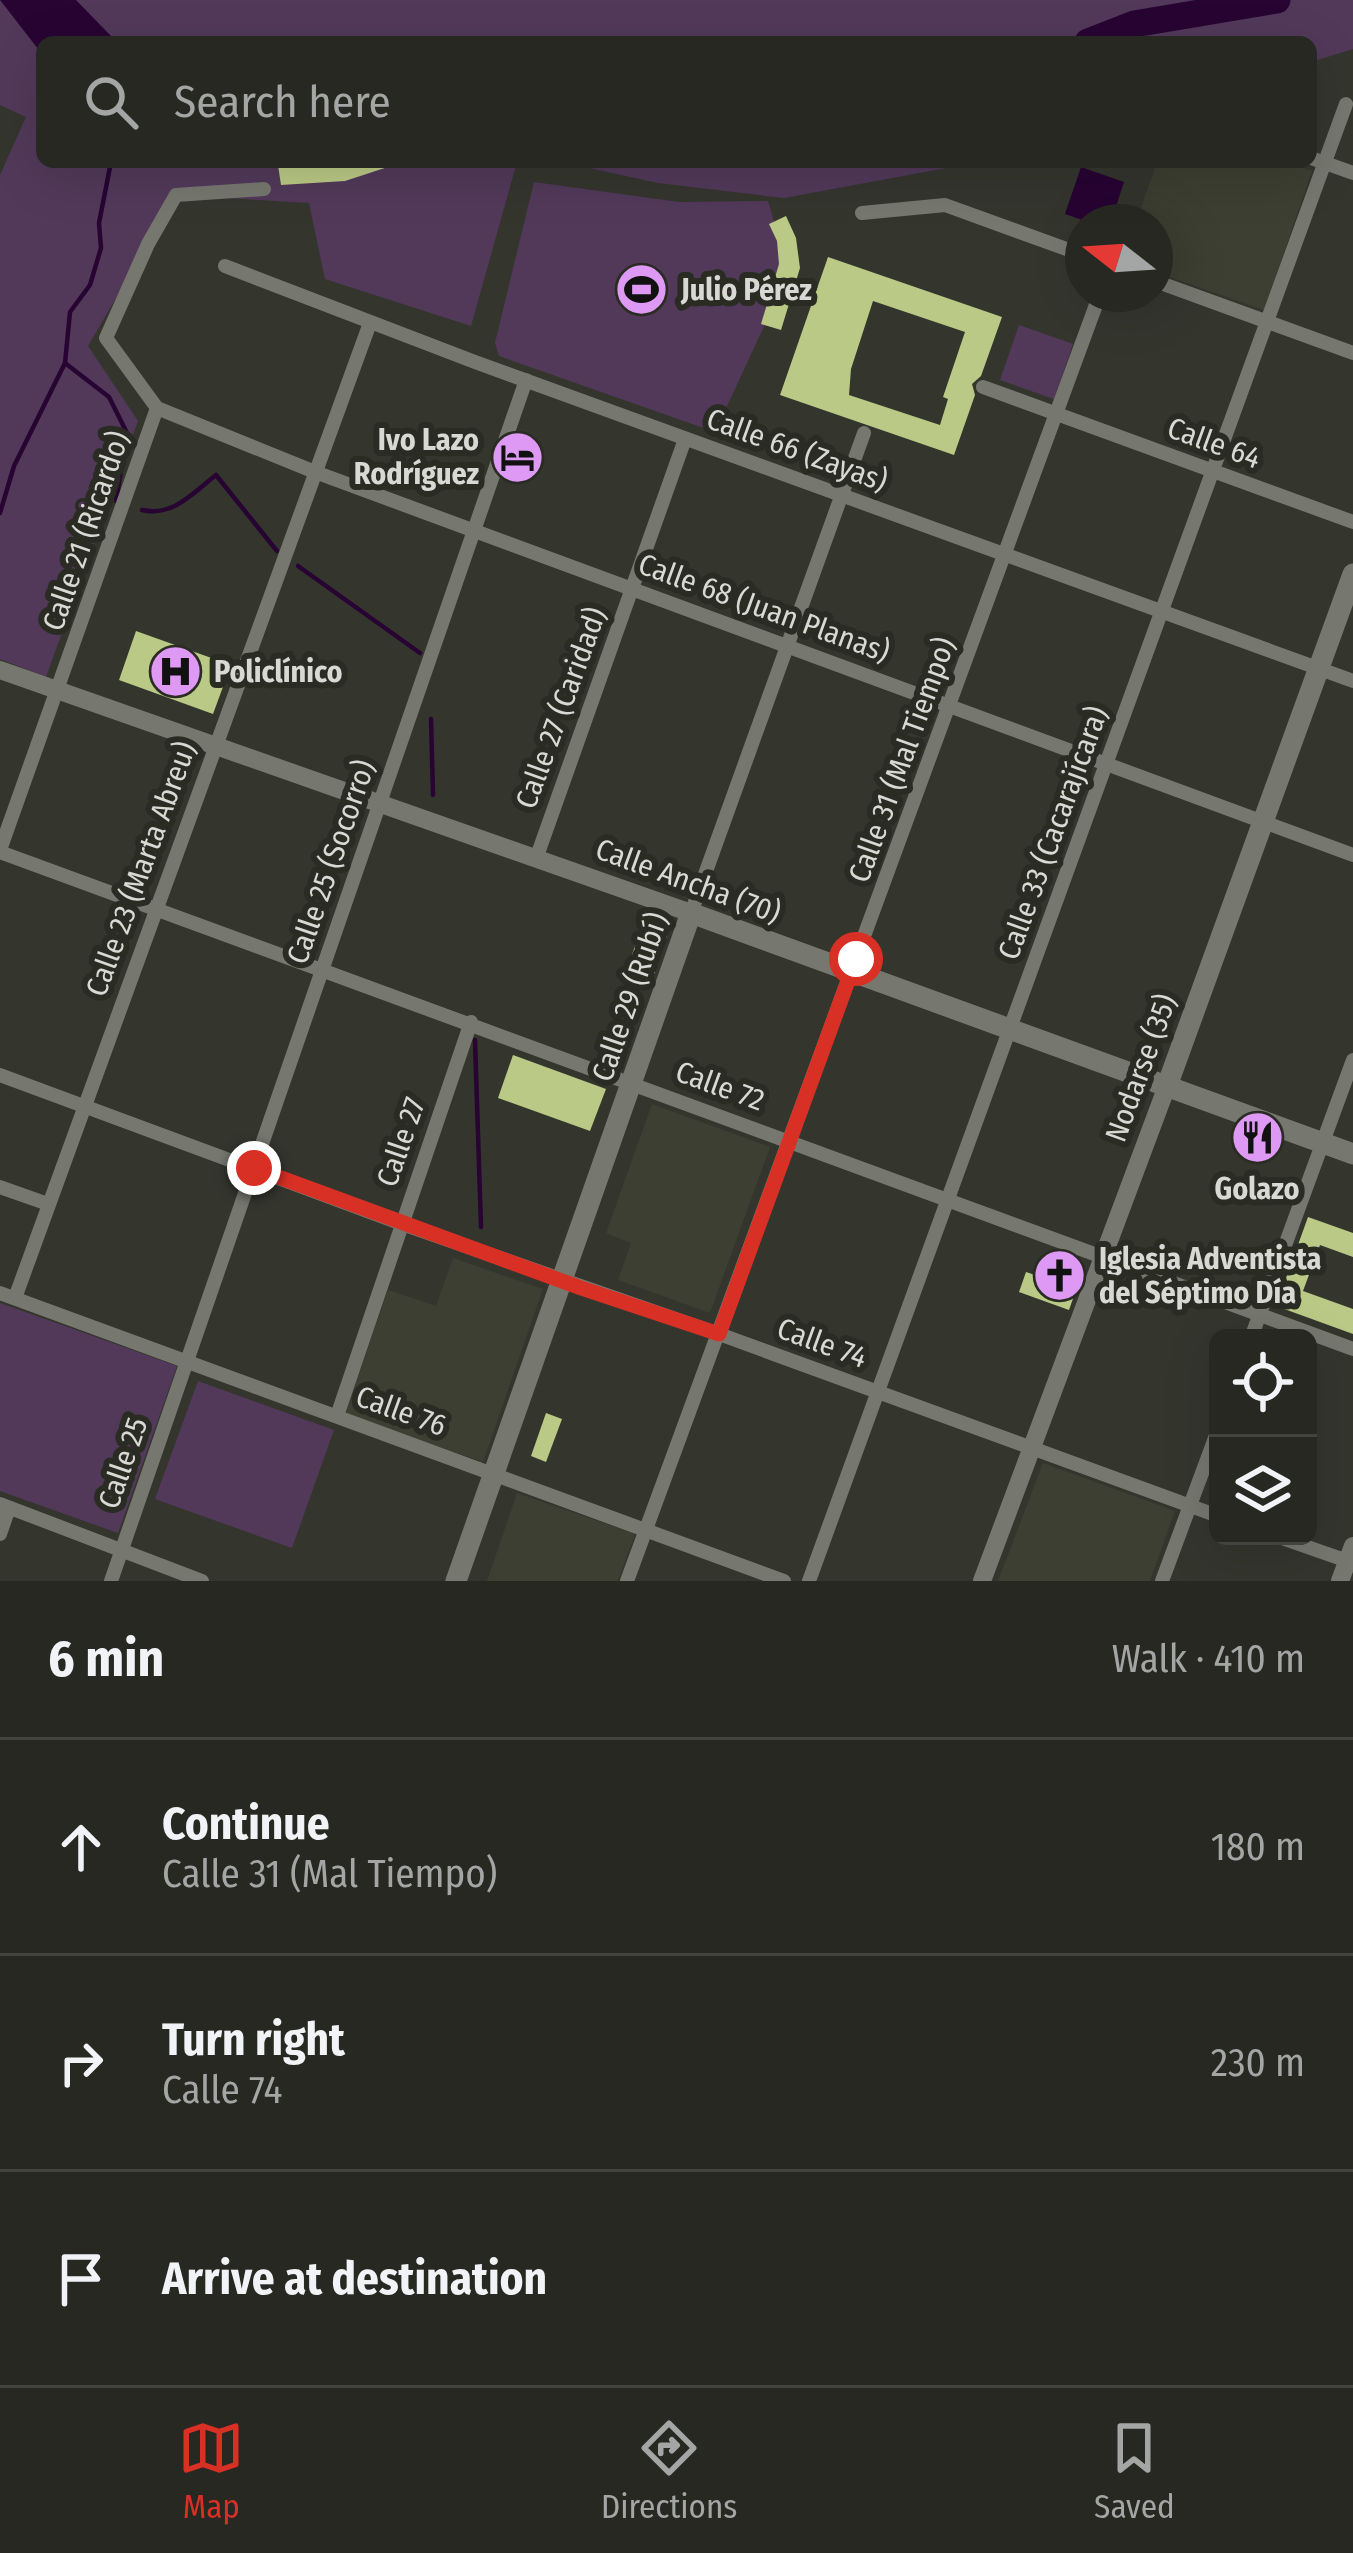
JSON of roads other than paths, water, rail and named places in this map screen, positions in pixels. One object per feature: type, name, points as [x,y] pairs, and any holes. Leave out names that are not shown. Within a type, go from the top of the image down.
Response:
[{"type":"main road","name":"Nodarse (35)","points":[[1167,1086],[1353,574]]},
{"type":"main road","name":"Calle Ancha (70)","points":[[691,913],[1353,1154]]},
{"type":"main road","name":"Calle 29 (Rubí)","points":[[456,1581],[691,913]]},
{"type":"street","name":"Calle 33 (Cacarajícara)","points":[[1318,161],[1346,104]]},
{"type":"street","points":[[1318,161],[1353,173]]},
{"type":"street","name":"Calle 33 (Cacarajícara)","points":[[808,1581],[1268,322],[1316,168]]},
{"type":"street","name":"Calle 21 (Ricardo)","points":[[0,851],[157,408],[106,338],[148,244],[176,195],[264,189]]},
{"type":"street","points":[[862,213],[945,205],[1065,248]]},
{"type":"street","name":"Calle 66 (Zayas)","points":[[225,266],[1353,681]]},
{"type":"street","points":[[1173,288],[1353,353]]},
{"type":"street","name":"Calle 31 (Mal Tiempo)","points":[[627,1581],[1093,312]]},
{"type":"street","name":"Calle 23 (Marta Abreu)","points":[[7,1296],[84,1106],[370,322]]},
{"type":"street","name":"Calle 25 (Socorro)","points":[[186,1362],[526,380]]},
{"type":"street","name":"Calle 64","points":[[983,388],[1353,522]]},
{"type":"street","name":"Calle 68 (Juan Planas)","points":[[157,408],[315,472],[1353,855]]},
{"type":"street","name":"Calle 29 (Rubí)","points":[[691,913],[864,434]]},
{"type":"street","name":"Calle 27 (Caridad)","points":[[536,859],[686,439]]},
{"type":"street","name":"Calle Ancha (70)","points":[[0,670],[691,913]]},
{"type":"street","name":"Calle 72","points":[[0,851],[1353,1349]]},
{"type":"street","name":"Calle 27","points":[[337,1416],[471,1022]]},
{"type":"street","points":[[1255,1329],[1353,1060]]},
{"type":"street","name":"Calle 74","points":[[0,1075],[1209,1513]]},
{"type":"street","name":"Nodarse (35)","points":[[982,1581],[1167,1086]]},
{"type":"street","points":[[0,1187],[47,1204]]},
{"type":"street","name":"Calle 76","points":[[7,1296],[784,1581]]},
{"type":"street","name":"Calle 25","points":[[111,1581],[186,1362]]},
{"type":"street","points":[[1162,1581],[1216,1437]]},
{"type":"street","points":[[0,1534],[5,1506],[202,1581]]},
{"type":"street","points":[[1310,1545],[1351,1556],[1340,1581]]},
{"type":"waterway","points":[[1103,36],[1134,24],[1277,0]]},
{"type":"waterway","points":[[0,513],[14,466],[65,363],[70,312],[90,285],[101,248],[99,223],[110,168]]},
{"type":"waterway","points":[[65,363],[109,397],[127,433],[116,501]]},
{"type":"waterway","points":[[142,510],[173,507],[216,475],[277,551]]},
{"type":"waterway","points":[[298,566],[420,653]]},
{"type":"waterway","points":[[431,719],[433,795]]},
{"type":"waterway","points":[[475,1040],[481,1227]]},
{"type":"place","name":"Julio Pérez","points":[[642,290]]},
{"type":"place","name":"Ivo Lazo Rodríguez","points":[[518,457]]},
{"type":"place","name":"Policlínico","points":[[175,672]]},
{"type":"place","name":"Golazo","points":[[1257,1137]]},
{"type":"place","name":"Iglesia Adventista del Séptimo Día","points":[[1060,1276]]}]
